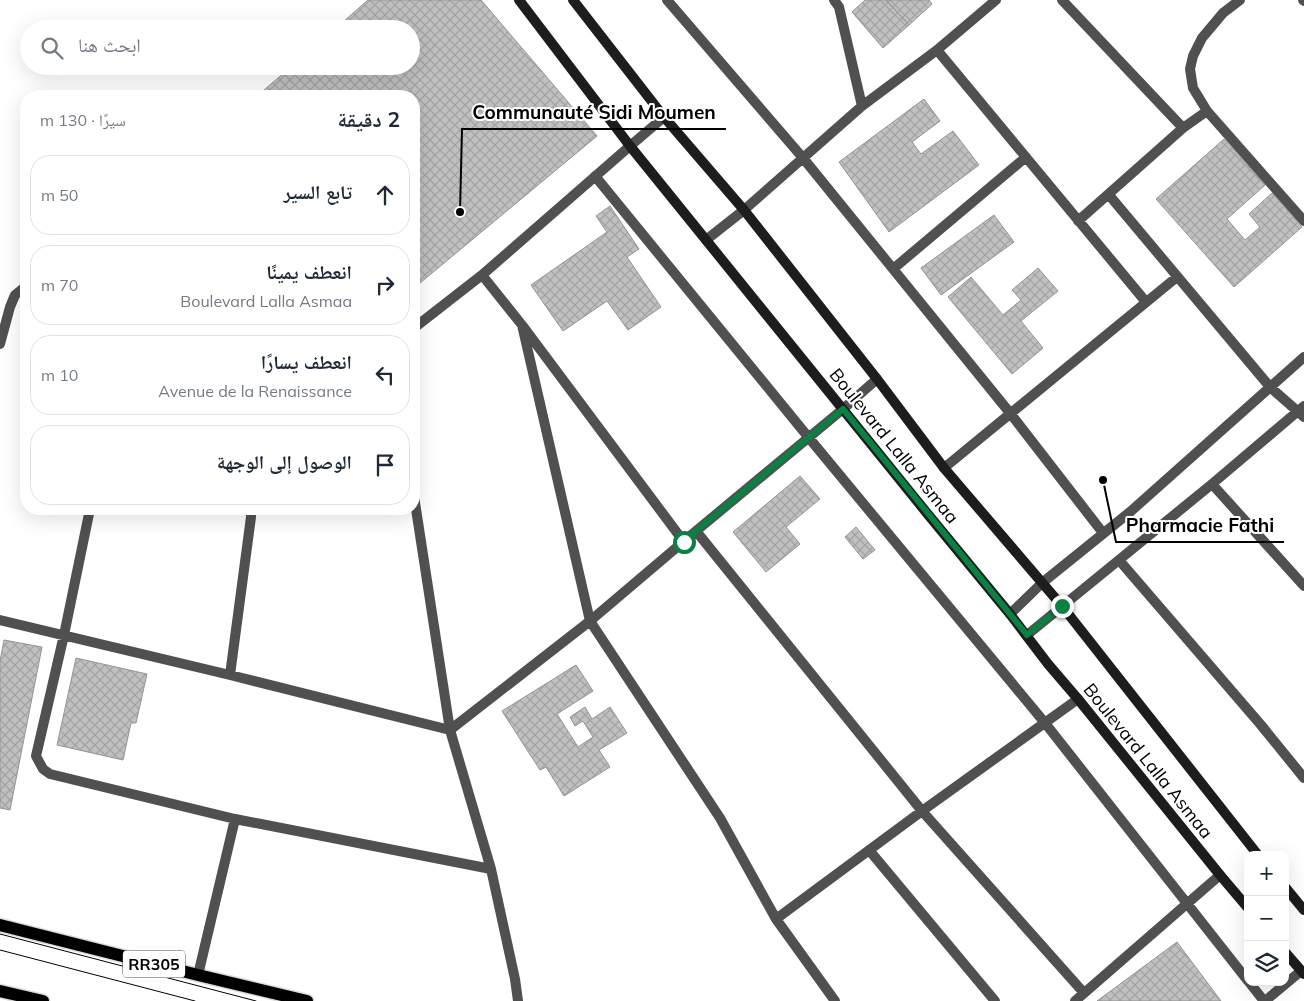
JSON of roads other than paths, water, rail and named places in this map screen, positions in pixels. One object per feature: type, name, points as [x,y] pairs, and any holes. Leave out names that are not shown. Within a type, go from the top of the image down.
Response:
[{"type":"main road","name":"Boulevard Lalla Asmaa","points":[[519,0],[630,146],[1027,635],[1048,664],[1244,903]]},
{"type":"main road","name":"Boulevard Lalla Asmaa","points":[[577,2],[664,117],[744,210],[877,379],[944,468],[1062,606],[1255,851]]},
{"type":"main road","points":[[1289,893],[1304,910]]},
{"type":"main road","name":"RR305","points":[[0,926],[307,1001]]},
{"type":"main road","points":[[1289,956],[1303,972]]},
{"type":"main road","points":[[0,991],[43,1001]]},
{"type":"street","points":[[667,0],[803,158],[1010,413],[1103,533]]},
{"type":"street","points":[[847,0],[837,4],[862,106]]},
{"type":"street","points":[[706,240],[744,210],[862,106],[937,50],[996,0]]},
{"type":"street","points":[[1062,0],[1183,128]]},
{"type":"street","points":[[1240,0],[1223,13],[1202,38],[1193,56],[1190,69],[1193,88],[1207,111],[1304,221]]},
{"type":"street","points":[[937,50],[1146,302]]},
{"type":"street","points":[[1078,221],[1110,195],[1183,128],[1207,111]]},
{"type":"street","points":[[420,323],[482,275],[664,117]]},
{"type":"street","points":[[893,269],[1026,157]]},
{"type":"street","points":[[595,176],[1045,723],[1244,976]]},
{"type":"street","points":[[1027,635],[1302,411],[1270,387],[1110,195]]},
{"type":"street","points":[[482,275],[522,324],[684,542]]},
{"type":"street","points":[[944,468],[1177,277]]},
{"type":"street","points":[[0,344],[10,307],[15,295],[20,291]]},
{"type":"street","points":[[522,324],[590,621],[720,818],[776,919],[835,1001]]},
{"type":"street","points":[[1010,614],[1042,583],[1130,512],[1304,357]]},
{"type":"street","points":[[450,730],[590,621],[877,379]]},
{"type":"street","points":[[1212,484],[1304,586]]},
{"type":"street","points":[[89,515],[64,636],[36,756],[43,769],[50,774],[235,819],[491,869]]},
{"type":"street","points":[[230,675],[251,515]]},
{"type":"street","points":[[417,515],[450,730],[491,869],[518,1001]]},
{"type":"street","points":[[696,531],[922,811],[1084,994]]},
{"type":"street","points":[[1118,560],[1303,773]]},
{"type":"street","points":[[0,620],[450,730]]},
{"type":"street","points":[[776,919],[922,811],[1078,700]]},
{"type":"street","points":[[198,975],[235,819]]},
{"type":"street","points":[[869,850],[995,1001]]},
{"type":"street","points":[[1075,1001],[1220,874]]},
{"type":"street","points":[[1252,986],[1264,1001],[1303,972]]},
{"type":"tram line","points":[[0,934],[256,1001]]},
{"type":"tram line","points":[[0,950],[195,1001]]},
{"type":"place","name":"Communauté Sidi Moumen","points":[[460,212]]},
{"type":"place","name":"Pharmacie Fathi","points":[[1103,480]]}]
